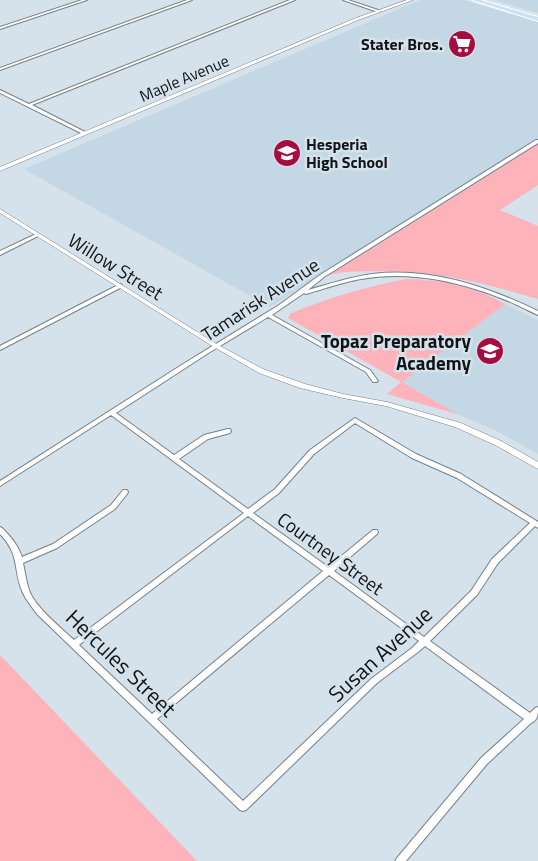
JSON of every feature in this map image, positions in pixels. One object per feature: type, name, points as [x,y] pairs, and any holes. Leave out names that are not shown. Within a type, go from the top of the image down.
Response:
[{"type":"main road","points":[[476,0],[538,17]]},
{"type":"main road","points":[[488,0],[538,17]]},
{"type":"street","points":[[0,28],[85,0]]},
{"type":"street","points":[[0,69],[190,0]]},
{"type":"street","points":[[29,105],[293,0]]},
{"type":"street","points":[[345,0],[378,11]]},
{"type":"street","name":"Maple Avenue","points":[[378,11],[382,7],[398,0]]},
{"type":"street","name":"Maple Avenue","points":[[0,169],[378,11],[392,8],[411,0]]},
{"type":"street","points":[[0,91],[84,133]]},
{"type":"street","name":"Tamarisk Avenue","points":[[0,484],[216,346],[269,315],[303,293],[322,276],[538,141]]},
{"type":"street","name":"Willow Street","points":[[0,211],[216,346],[261,370],[303,386],[342,396],[387,404],[458,425],[498,443],[538,466]]},
{"type":"street","points":[[0,253],[38,235]]},
{"type":"street","points":[[303,293],[338,283],[378,275],[426,276],[458,281],[492,291],[538,313]]},
{"type":"street","points":[[0,348],[120,286]]},
{"type":"street","points":[[269,315],[368,371],[375,381]]},
{"type":"street","name":"Courtney Street","points":[[112,412],[532,719]]},
{"type":"street","points":[[74,644],[277,491],[312,452],[355,420],[414,456],[459,476],[536,524]]},
{"type":"street","points":[[175,458],[206,437],[228,431]]},
{"type":"street","points":[[20,561],[54,546],[106,512],[113,507],[125,492]]},
{"type":"street","name":"Susan Avenue","points":[[243,807],[374,681],[424,641],[474,592],[495,561],[536,524]]},
{"type":"street","name":"Hercules Street","points":[[0,530],[14,544],[20,561],[24,587],[40,612],[243,807]]},
{"type":"street","points":[[152,719],[375,532]]},
{"type":"street","points":[[400,861],[484,761],[532,719],[538,711]]},
{"type":"shaded area","name":"Hesperia High School","points":[[420,0],[464,0],[538,22],[538,138],[270,307],[24,169]]},
{"type":"shaded area","points":[[494,0],[538,0],[538,13]]},
{"type":"shaded area","points":[[538,144],[538,185],[500,210],[538,226],[538,299],[479,283],[440,275],[379,271],[340,273],[326,276]]},
{"type":"shaded area","points":[[407,279],[433,281],[470,288],[505,304],[402,382],[457,414],[387,394],[401,382],[288,318],[291,313],[334,297]]},
{"type":"shaded area","name":"Topaz Preparatory Academy","points":[[505,304],[538,320],[538,454],[497,431],[457,414],[401,382]]},
{"type":"shaded area","points":[[0,655],[197,861],[0,861]]},
{"type":"place","name":"Stater Bros.","points":[[462,44]]},
{"type":"place","name":"Hesperia High School","points":[[287,153]]},
{"type":"place","name":"Topaz Preparatory Academy","points":[[490,351]]}]
